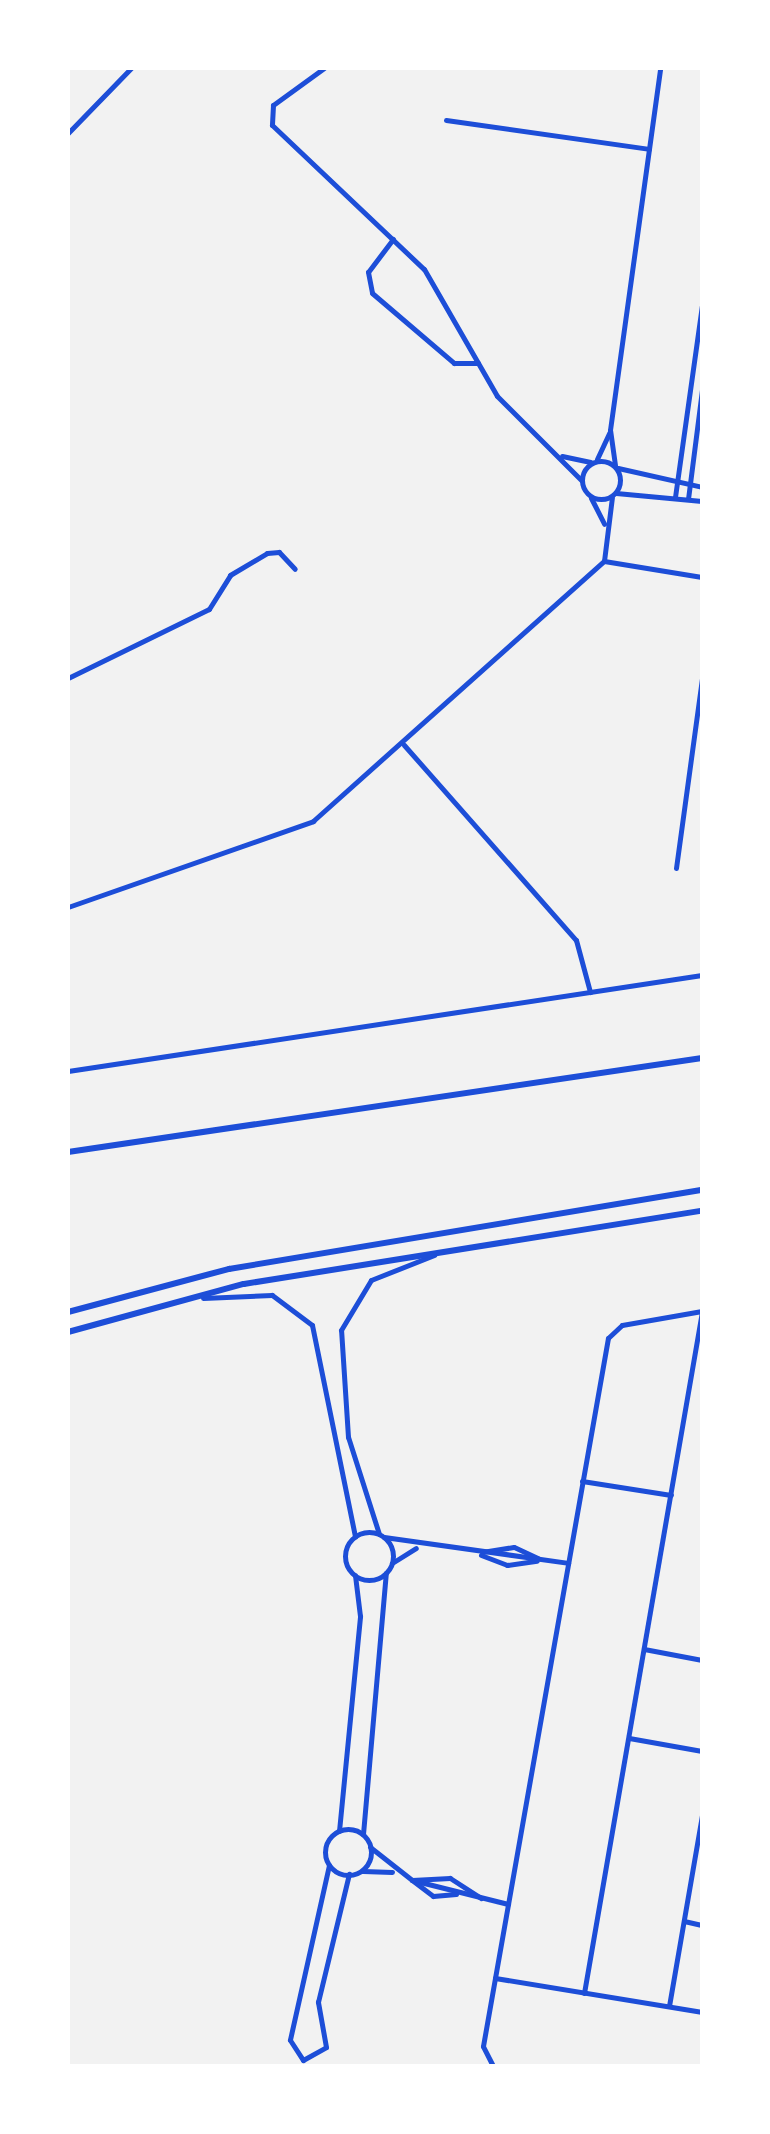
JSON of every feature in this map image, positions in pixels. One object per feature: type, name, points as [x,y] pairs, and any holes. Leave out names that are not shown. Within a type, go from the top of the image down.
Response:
[{"type":"street","points":[[68,133],[130,68]]},
{"type":"street","points":[[324,68],[273,105],[272,125],[436,285],[506,406],[582,480],[605,527]]},
{"type":"street","points":[[68,907],[304,826],[404,745],[604,561],[605,527],[614,495],[610,430],[660,68]]},
{"type":"street","points":[[446,120],[649,149]]},
{"type":"street","points":[[393,240],[368,272],[372,293],[454,363],[478,363]]},
{"type":"street","points":[[675,497],[702,311]]},
{"type":"street","points":[[688,499],[702,389]]},
{"type":"street","points":[[582,480],[610,430]]},
{"type":"street","points":[[559,454],[702,487]]},
{"type":"street","points":[[590,496],[702,501]]},
{"type":"street","points":[[68,678],[208,610],[230,575],[267,553],[282,554],[294,569]]},
{"type":"street","points":[[604,561],[702,577]]},
{"type":"street","points":[[676,868],[702,678]]},
{"type":"street","points":[[404,745],[576,940],[590,992]]},
{"type":"street","points":[[68,1071],[702,975]]},
{"type":"street","points":[[68,1152],[702,1058]]},
{"type":"street","points":[[68,1312],[228,1270],[702,1190]]},
{"type":"street","points":[[68,1332],[190,1297],[438,1251],[702,1211]]},
{"type":"street","points":[[392,1563],[346,1426],[341,1330],[371,1280],[438,1251]]},
{"type":"street","points":[[190,1297],[272,1295],[312,1325],[355,1537],[346,1555],[355,1575],[360,1616],[338,1831],[326,1848],[329,1864],[290,2040],[302,2060],[326,2047],[318,2002],[350,1874]]},
{"type":"street","points":[[493,2066],[483,2046],[582,1481],[612,1332],[702,1311],[584,1993]]},
{"type":"street","points":[[582,1481],[671,1495]]},
{"type":"street","points":[[355,1537],[381,1535],[418,1547],[568,1563]]},
{"type":"street","points":[[418,1547],[392,1563],[386,1573],[362,1834],[395,1872],[459,1894],[508,1904]]},
{"type":"street","points":[[355,1575],[386,1573]]},
{"type":"street","points":[[644,1650],[702,1660]]},
{"type":"street","points":[[628,1738],[702,1751]]},
{"type":"street","points":[[670,2006],[702,1815]]},
{"type":"street","points":[[338,1831],[362,1834]]},
{"type":"street","points":[[361,1870],[370,1847]]},
{"type":"street","points":[[329,1864],[350,1874],[361,1870],[395,1872]]},
{"type":"street","points":[[412,1880],[450,1878],[482,1898]]},
{"type":"street","points":[[684,1922],[702,1925]]},
{"type":"street","points":[[495,1978],[702,2012]]}]
